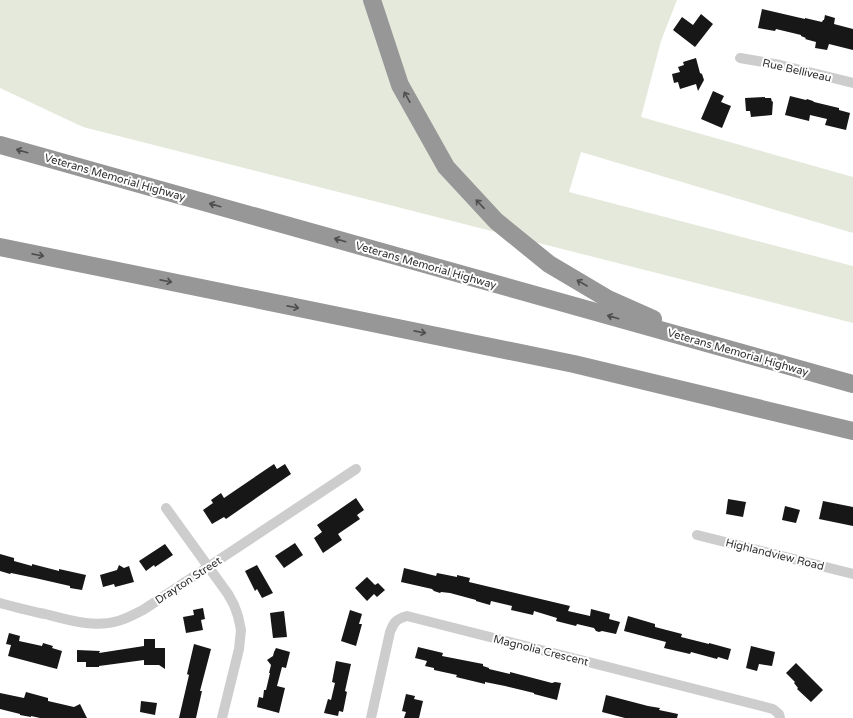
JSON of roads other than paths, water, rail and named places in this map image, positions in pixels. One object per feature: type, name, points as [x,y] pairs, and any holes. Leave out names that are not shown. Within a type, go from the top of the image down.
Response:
[{"type":"highway","points":[[372,0],[400,84],[446,167],[496,221],[549,264],[608,299],[705,343]]},
{"type":"highway","name":"Veterans Memorial Highway","points":[[0,145],[853,384]]},
{"type":"highway","points":[[0,247],[574,364],[853,431]]},
{"type":"street","name":"Rue Belliveau","points":[[740,58],[780,65],[853,83]]},
{"type":"street","name":"Drayton Street","points":[[0,603],[82,623],[108,623],[126,618],[143,610],[356,469]]},
{"type":"street","points":[[166,508],[228,594],[240,623],[241,630],[239,649],[222,718]]},
{"type":"street","name":"Highlandview Road","points":[[697,535],[853,574]]},
{"type":"street","name":"Magnolia Crescent","points":[[371,718],[390,632],[399,618],[407,616],[773,709],[779,714],[780,718]]}]
